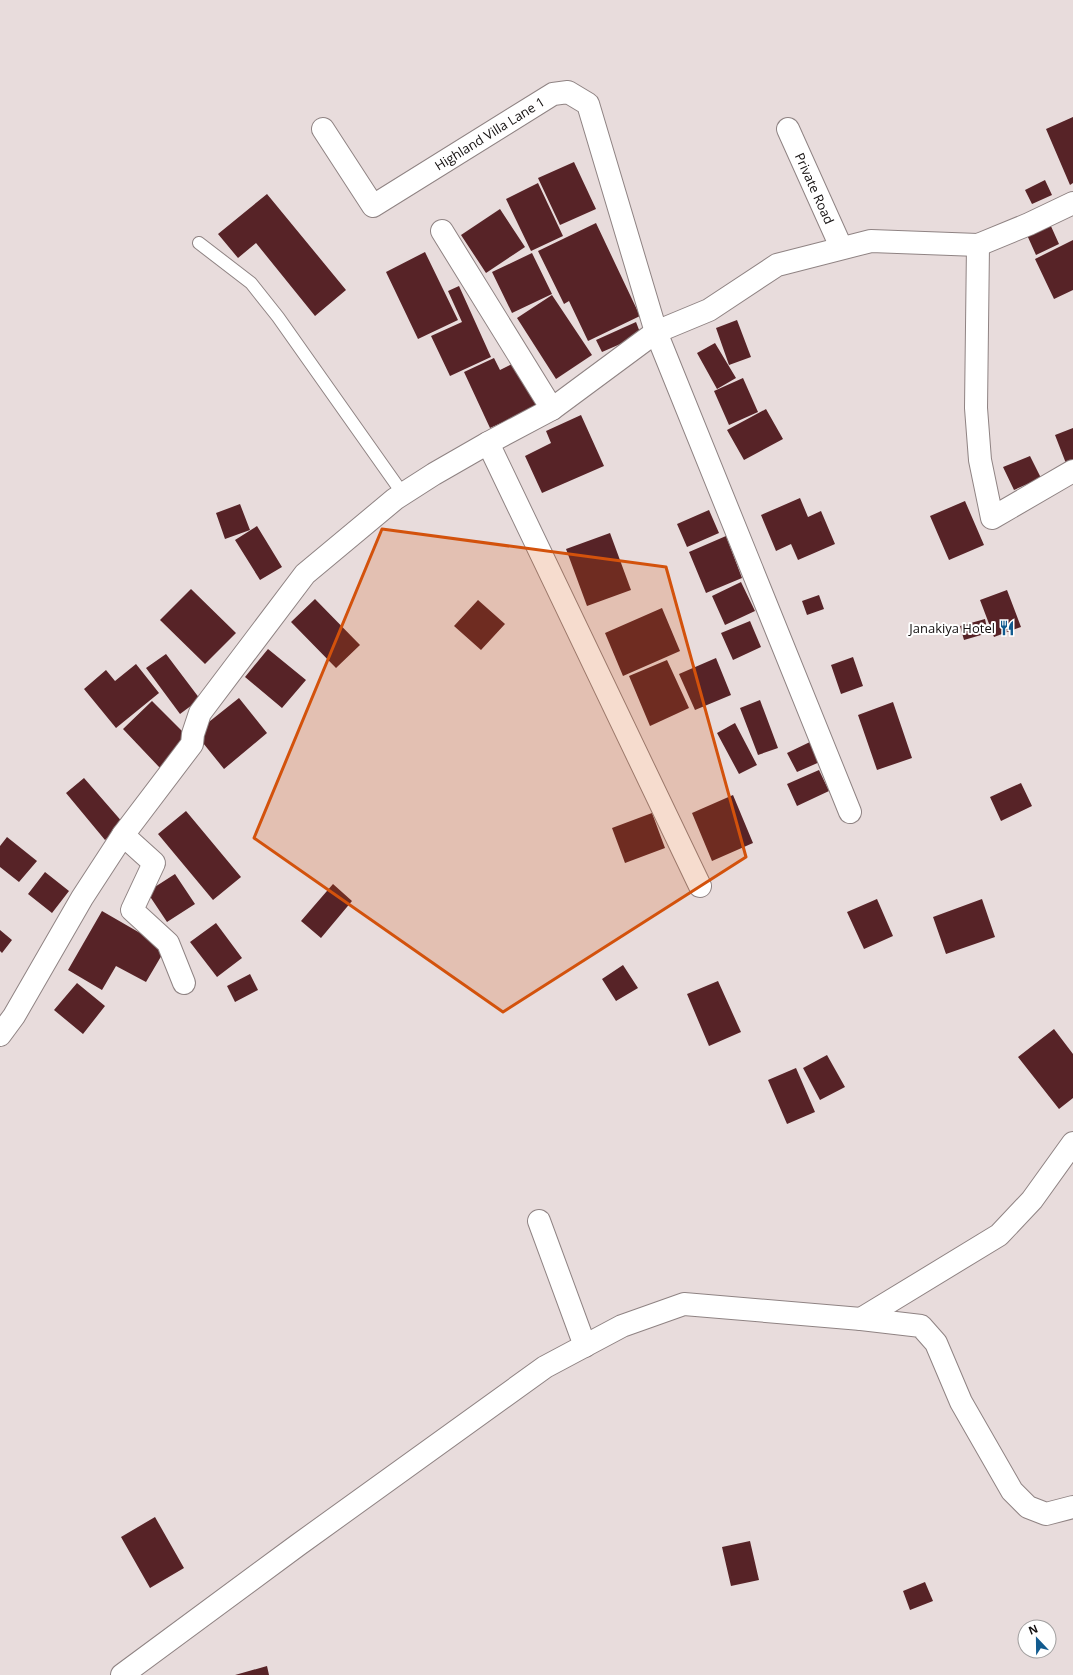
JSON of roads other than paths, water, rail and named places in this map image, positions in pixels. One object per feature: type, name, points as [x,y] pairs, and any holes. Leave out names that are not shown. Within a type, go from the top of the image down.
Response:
[{"type":"street","name":"Highland Villa Lane 1","points":[[323,129],[373,206],[553,94],[568,92],[588,104],[656,332]]},
{"type":"street","name":"Private Road","points":[[788,129],[841,248]]},
{"type":"street","points":[[0,1035],[14,1016],[82,898],[123,835],[192,744],[193,734],[200,713],[305,574],[403,494],[434,474],[488,443],[552,409],[656,332],[709,310],[777,264],[871,241],[978,245],[1030,224],[1073,203]]},
{"type":"street","points":[[442,231],[552,409]]},
{"type":"street","points":[[978,245],[976,408],[980,460],[992,518],[1073,470]]},
{"type":"street","points":[[656,332],[850,812]]},
{"type":"street","points":[[488,443],[700,886]]},
{"type":"street","points":[[123,835],[154,863],[132,910],[168,944],[184,983]]},
{"type":"street","points":[[861,1319],[999,1235],[1032,1200],[1073,1143]]},
{"type":"street","points":[[539,1221],[586,1346]]},
{"type":"street","points":[[122,1675],[298,1545],[545,1367],[622,1326],[684,1304],[861,1319],[921,1326],[936,1343],[961,1402],[1012,1491],[1028,1507],[1046,1514],[1073,1507]]},
{"type":"lane","points":[[199,243],[251,283],[278,317],[403,494]]},
{"type":"place","name":"Janakiya Hotel","points":[[1007,628]]}]
